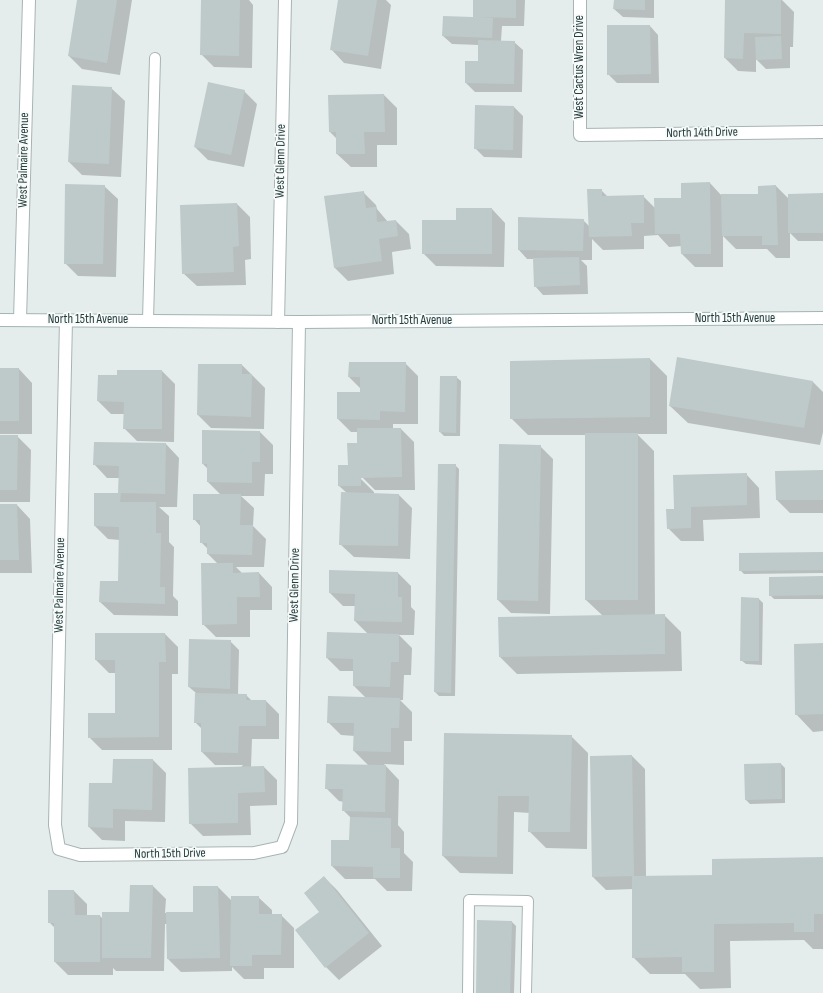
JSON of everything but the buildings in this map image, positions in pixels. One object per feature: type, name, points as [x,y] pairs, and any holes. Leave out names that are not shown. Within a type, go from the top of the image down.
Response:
[{"type":"street","name":"West Palmaire Avenue","points":[[20,320],[28,0]]},
{"type":"street","name":"West Glenn Drive","points":[[278,322],[285,0]]},
{"type":"street","name":"West Cactus Wren Drive","points":[[580,0],[580,135]]},
{"type":"street","name":"North 14th Drive","points":[[580,135],[823,132]]},
{"type":"street","name":"North 15th Avenue","points":[[0,320],[299,322],[823,318]]},
{"type":"street","name":"West Palmaire Avenue","points":[[59,849],[55,817],[66,320]]},
{"type":"street","name":"West Glenn Drive","points":[[282,847],[291,823],[299,322]]},
{"type":"street","name":"North 15th Drive","points":[[59,849],[80,855],[254,853],[282,847]]},
{"type":"lane","points":[[148,320],[155,58]]},
{"type":"lane","points":[[468,993],[469,900],[528,902],[526,993]]}]
